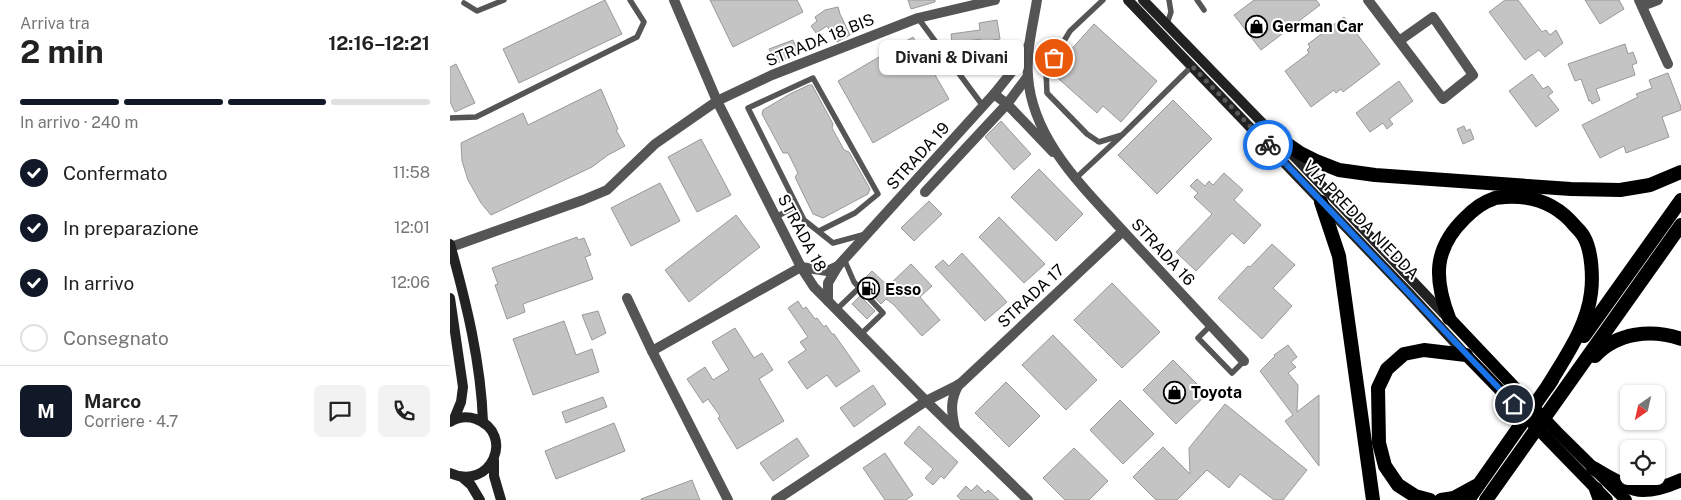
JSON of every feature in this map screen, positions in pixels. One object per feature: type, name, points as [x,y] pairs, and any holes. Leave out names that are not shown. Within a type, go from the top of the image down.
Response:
[{"type":"highway","points":[[1274,135],[1300,153],[1316,161],[1339,170],[1374,175],[1571,189],[1620,190],[1650,185],[1681,172]]},
{"type":"highway","points":[[1449,318],[1441,298],[1438,273],[1442,249],[1454,228],[1471,212],[1493,198],[1518,196],[1544,201],[1567,216],[1585,238],[1592,263],[1591,294],[1583,324],[1548,386]]},
{"type":"highway","points":[[1468,500],[1681,200]]},
{"type":"highway","points":[[1321,202],[1339,256],[1372,500]]},
{"type":"highway","points":[[1486,500],[1681,225]]},
{"type":"highway","points":[[1562,394],[1600,351],[1619,339],[1644,332],[1670,335],[1681,339]]},
{"type":"highway","points":[[1430,500],[1415,496],[1398,485],[1385,466],[1379,443],[1378,388],[1387,369],[1404,354],[1424,350],[1466,355]]},
{"type":"highway","points":[[1592,468],[1625,485],[1642,490],[1668,485],[1681,480]]},
{"type":"highway","points":[[1441,500],[1464,494],[1480,482]]},
{"type":"main road","name":"VIA PREDDA NIEDDA","points":[[1128,0],[1466,355],[1553,437]]},
{"type":"main road","name":"VIA PREDDA NIEDDA","points":[[1143,0],[1449,318],[1553,437]]},
{"type":"main road","points":[[450,245],[477,363],[482,394],[483,422]]},
{"type":"main road","points":[[450,298],[463,387],[461,402],[452,420]]},
{"type":"main road","points":[[452,420],[464,417],[474,418],[483,422],[491,430],[495,439],[496,450],[494,476],[501,500]]},
{"type":"main road","points":[[1553,437],[1592,468],[1626,500]]},
{"type":"main road","points":[[1553,437],[1598,495],[1607,500]]},
{"type":"main road","points":[[463,478],[475,477],[486,470],[494,460]]},
{"type":"main road","points":[[450,473],[463,478],[480,500]]},
{"type":"street","name":"STRADA 18","points":[[674,0],[717,101],[801,267],[814,287],[926,401],[1028,500]]},
{"type":"street","name":"STRADA 18 BIS","points":[[450,245],[583,200],[607,190],[656,144],[717,101],[772,76],[918,18],[995,0]]},
{"type":"street","name":"STRADA 16","points":[[1037,0],[1029,46],[1028,76],[1036,115],[1062,162]]},
{"type":"street","points":[[1368,0],[1443,99],[1473,75],[1433,17],[1400,41]]},
{"type":"street","points":[[1658,0],[1640,3],[1668,64]]},
{"type":"street","name":"STRADA 19","points":[[828,301],[828,283],[841,263],[994,94],[1018,64],[1029,46]]},
{"type":"street","name":"STRADA 19","points":[[1014,95],[1018,64]]},
{"type":"street","points":[[924,192],[1007,104],[1028,76]]},
{"type":"street","name":"STRADA 16","points":[[994,94],[1007,104],[1062,162],[1123,231],[1244,361]]},
{"type":"street","name":"STRADA 17","points":[[955,428],[951,405],[954,394],[960,384],[1123,231]]},
{"type":"street","points":[[652,351],[801,267],[827,271],[841,263]]},
{"type":"street","points":[[627,298],[728,500]]},
{"type":"street","name":"STRADA 17","points":[[926,401],[960,384]]},
{"type":"street","points":[[776,500],[926,401]]},
{"type":"lane","points":[[464,3],[477,11],[504,0]]},
{"type":"lane","points":[[450,118],[476,117],[638,37],[644,22],[630,0]]},
{"type":"lane","points":[[1103,0],[1070,31],[1046,71],[1047,93],[1087,134],[1099,142],[1122,135]]},
{"type":"lane","points":[[1166,24],[1171,12],[1169,0]]},
{"type":"lane","points":[[1197,0],[1204,10]]},
{"type":"lane","points":[[918,18],[983,106]]},
{"type":"lane","points":[[1076,178],[1192,66]]},
{"type":"lane","points":[[819,231],[855,213],[878,194],[813,78],[748,108],[804,220],[833,243],[868,233]]},
{"type":"lane","points":[[776,217],[796,206]]},
{"type":"lane","points":[[841,263],[854,282],[883,313],[860,335]]},
{"type":"lane","points":[[836,310],[860,288]]},
{"type":"lane","points":[[1210,325],[1198,338],[1232,372],[1244,361]]},
{"type":"building","points":[[605,0],[622,34],[519,83],[503,49]]},
{"type":"building","points":[[710,0],[797,0],[803,12],[733,47]]},
{"type":"building","points":[[908,0],[935,0],[935,2],[911,9]]},
{"type":"building","points":[[1254,0],[1316,0],[1320,5],[1261,50],[1234,15]]},
{"type":"building","points":[[1505,0],[1518,0],[1542,32],[1546,30],[1550,35],[1556,30],[1563,43],[1545,57],[1539,50],[1525,60],[1489,12]]},
{"type":"building","points":[[1585,0],[1619,0],[1624,9],[1600,24]]},
{"type":"building","points":[[838,7],[850,35],[837,42],[827,26],[816,33],[811,26],[817,21],[815,17],[825,10]]},
{"type":"building","points":[[1344,17],[1380,64],[1343,92],[1341,89],[1336,93],[1334,90],[1311,107],[1285,71],[1309,53],[1307,50],[1310,47],[1308,44]]},
{"type":"building","points":[[997,20],[1000,39],[982,42],[981,39],[952,43],[951,34],[980,30],[979,23]]},
{"type":"building","points":[[1094,24],[1157,81],[1121,122],[1103,106],[1097,113],[1051,72]]},
{"type":"building","points":[[913,37],[949,99],[873,143],[838,81]]},
{"type":"building","points":[[793,40],[798,52],[776,64],[769,49]]},
{"type":"building","points":[[1625,44],[1628,54],[1633,52],[1637,63],[1632,65],[1635,75],[1596,89],[1600,100],[1592,104],[1589,101],[1581,79],[1575,81],[1568,64]]},
{"type":"building","points":[[456,64],[475,103],[455,112],[450,102],[450,67]]},
{"type":"building","points":[[1668,73],[1681,107],[1681,110],[1662,117],[1669,137],[1626,153],[1624,146],[1600,158],[1582,125],[1638,97],[1636,94],[1652,88],[1649,80]]},
{"type":"building","points":[[1532,74],[1543,89],[1548,86],[1553,92],[1548,96],[1559,110],[1536,127],[1509,91]]},
{"type":"building","points":[[1399,81],[1413,101],[1389,119],[1393,124],[1387,129],[1383,123],[1370,132],[1356,113]]},
{"type":"building","points":[[812,85],[833,124],[832,128],[844,150],[849,152],[870,189],[868,194],[823,218],[813,214],[795,177],[798,173],[788,153],[783,153],[762,114],[763,110]]},
{"type":"building","points":[[601,89],[618,129],[616,130],[625,146],[608,155],[592,167],[491,215],[481,203],[468,180],[462,161],[461,143],[523,113],[528,125]]},
{"type":"building","points":[[1173,100],[1212,139],[1157,194],[1118,155]]},
{"type":"building","points":[[1001,121],[1031,154],[1014,170],[985,137]]},
{"type":"building","points":[[1464,126],[1466,131],[1470,129],[1474,139],[1463,144],[1457,129]]},
{"type":"building","points":[[701,139],[731,195],[697,212],[668,157]]},
{"type":"building","points":[[1039,169],[1083,214],[1056,241],[1011,197]]},
{"type":"building","points":[[1224,173],[1243,190],[1234,200],[1261,225],[1244,244],[1232,233],[1196,271],[1176,252],[1212,214],[1194,197],[1198,193],[1190,186],[1197,179],[1205,186],[1209,181],[1213,185]]},
{"type":"building","points":[[660,183],[680,221],[631,246],[611,208]]},
{"type":"building","points":[[929,201],[942,214],[914,241],[901,228]]},
{"type":"building","points":[[736,215],[760,247],[689,302],[665,270]]},
{"type":"building","points":[[999,217],[1045,264],[1024,283],[979,237]]},
{"type":"building","points":[[577,237],[578,240],[584,238],[591,255],[585,257],[593,279],[523,304],[525,312],[507,319],[495,285],[498,284],[492,268]]},
{"type":"building","points":[[1272,244],[1295,265],[1273,288],[1292,306],[1262,339],[1218,298]]},
{"type":"building","points":[[962,253],[1007,302],[985,321],[935,267],[943,260],[949,266]]},
{"type":"building","points":[[911,264],[932,286],[920,297],[940,320],[922,336],[893,304],[886,299],[881,304],[867,289],[872,284],[865,278],[872,271],[888,286]]},
{"type":"building","points":[[1112,283],[1160,332],[1122,368],[1074,320]]},
{"type":"building","points":[[860,296],[875,311],[867,319],[852,304]]},
{"type":"building","points":[[798,301],[803,309],[806,307],[815,319],[817,318],[824,327],[826,325],[834,334],[860,371],[836,387],[827,375],[807,389],[788,362],[806,350],[800,342],[808,337],[788,308]]},
{"type":"building","points":[[598,311],[606,333],[592,340],[582,315]]},
{"type":"building","points":[[564,321],[576,355],[592,349],[599,372],[533,395],[513,339]]},
{"type":"building","points":[[735,328],[754,358],[762,353],[773,370],[759,379],[784,421],[737,449],[718,418],[720,416],[708,399],[703,403],[687,379],[705,367],[713,380],[729,370],[712,342]]},
{"type":"building","points":[[1053,335],[1097,380],[1066,410],[1022,365]]},
{"type":"building","points":[[1288,345],[1297,357],[1291,362],[1296,367],[1288,373],[1298,385],[1297,412],[1319,395],[1319,466],[1285,421],[1293,415],[1260,371],[1274,355]]},
{"type":"building","name":"Toyota","points":[[1173,360],[1207,394],[1176,424],[1143,390]]},
{"type":"building","points":[[1006,382],[1040,416],[1009,447],[975,413]]},
{"type":"building","points":[[873,385],[886,404],[854,427],[840,408]]},
{"type":"building","points":[[603,397],[607,407],[566,423],[562,412]]},
{"type":"building","points":[[1120,400],[1154,434],[1123,464],[1090,430]]},
{"type":"building","points":[[1225,404],[1307,470],[1283,500],[1274,500],[1240,474],[1229,488],[1207,470],[1177,500],[1156,500],[1133,477],[1163,447],[1190,474],[1189,448]]},
{"type":"building","points":[[614,423],[625,451],[556,479],[545,451]]},
{"type":"building","points":[[919,426],[958,462],[944,479],[941,476],[933,485],[925,478],[933,469],[904,443]]},
{"type":"building","points":[[797,438],[809,456],[773,481],[760,463]]},
{"type":"building","points":[[1074,448],[1108,481],[1089,500],[1065,500],[1043,478]]},
{"type":"building","points":[[885,453],[913,495],[906,500],[885,500],[863,468]]},
{"type":"building","points":[[692,480],[700,500],[641,500],[641,499]]},
{"type":"building","points":[[977,485],[985,493],[988,490],[999,500],[961,500],[957,496],[966,486],[971,491]]},
{"type":"way so far","points":[[1054,58],[1046,71],[1047,93],[1087,134],[1099,142],[1122,135],[1192,66],[1268,145]]},
{"type":"place","name":"German Car","points":[[1256,26]]},
{"type":"place","name":"Divani & Divani","points":[[1054,58]]},
{"type":"place","name":"Esso","points":[[869,289]]},
{"type":"place","name":"Toyota","points":[[1175,392]]},
{"type":"route","points":[[1268,145],[1514,404]]}]
